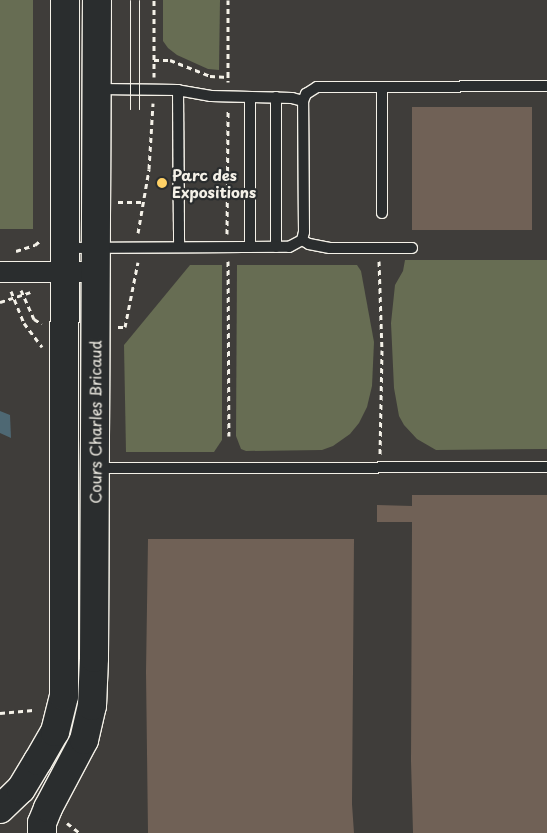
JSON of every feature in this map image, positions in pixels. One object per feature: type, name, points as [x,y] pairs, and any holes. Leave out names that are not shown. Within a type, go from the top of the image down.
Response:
[{"type":"main road","name":"Cours Charles Bricaud","points":[[0,809],[22,789],[55,732],[64,696],[65,0]]},
{"type":"main road","name":"Cours Charles Bricaud","points":[[42,833],[42,823],[48,808],[84,740],[92,706],[94,658],[98,0]]},
{"type":"street","points":[[4,272],[65,260],[96,260]]},
{"type":"lane","points":[[96,260],[138,248],[276,248],[289,247],[302,240],[304,232],[303,101],[306,94],[317,87],[547,86]]},
{"type":"lane","points":[[382,87],[382,213]]},
{"type":"lane","points":[[98,88],[178,90],[228,97],[276,97],[303,101]]},
{"type":"lane","points":[[178,90],[179,247]]},
{"type":"lane","points":[[250,97],[250,247]]},
{"type":"lane","points":[[276,97],[276,248]]},
{"type":"lane","points":[[302,240],[309,244],[330,248],[412,248]]},
{"type":"lane","points":[[95,468],[547,467]]},
{"type":"path","points":[[95,326],[125,327],[138,265],[137,234],[149,169],[154,60],[154,0]]},
{"type":"path","points":[[228,0],[227,247],[229,436]]},
{"type":"path","points":[[154,60],[170,60],[210,76],[228,77]]},
{"type":"path","points":[[378,249],[382,350],[381,468]]},
{"type":"path","points":[[19,250],[12,253],[4,272],[24,323],[45,351],[45,343]]},
{"type":"green space","points":[[0,0],[33,0],[33,229],[0,229]]},
{"type":"green space","points":[[163,0],[220,0],[219,70],[208,69],[177,55],[168,48],[163,41]]},
{"type":"green space","points":[[405,260],[547,260],[547,449],[436,450],[417,439],[404,425],[399,416],[394,388],[391,323],[395,285],[403,271]]},
{"type":"green space","points":[[190,265],[222,265],[222,440],[214,452],[126,452],[124,345]]},
{"type":"green space","points":[[237,265],[357,265],[361,271],[374,342],[372,386],[367,407],[359,423],[350,434],[333,446],[322,450],[246,451],[241,449],[236,436]]},
{"type":"water","points":[[0,411],[10,415],[11,438],[0,433]]},
{"type":"building","points":[[412,107],[532,107],[532,230],[412,230]]},
{"type":"building","points":[[412,495],[547,495],[547,833],[413,833],[411,761],[412,522],[377,522],[377,505],[412,506]]},
{"type":"building","points":[[148,539],[354,539],[352,804],[354,833],[148,833],[146,672]]},
{"type":"tram line","points":[[130,0],[130,109]]},
{"type":"tram line","points":[[139,0],[139,109]]},
{"type":"place","name":"Parc des Expositions","points":[[162,183]]}]
